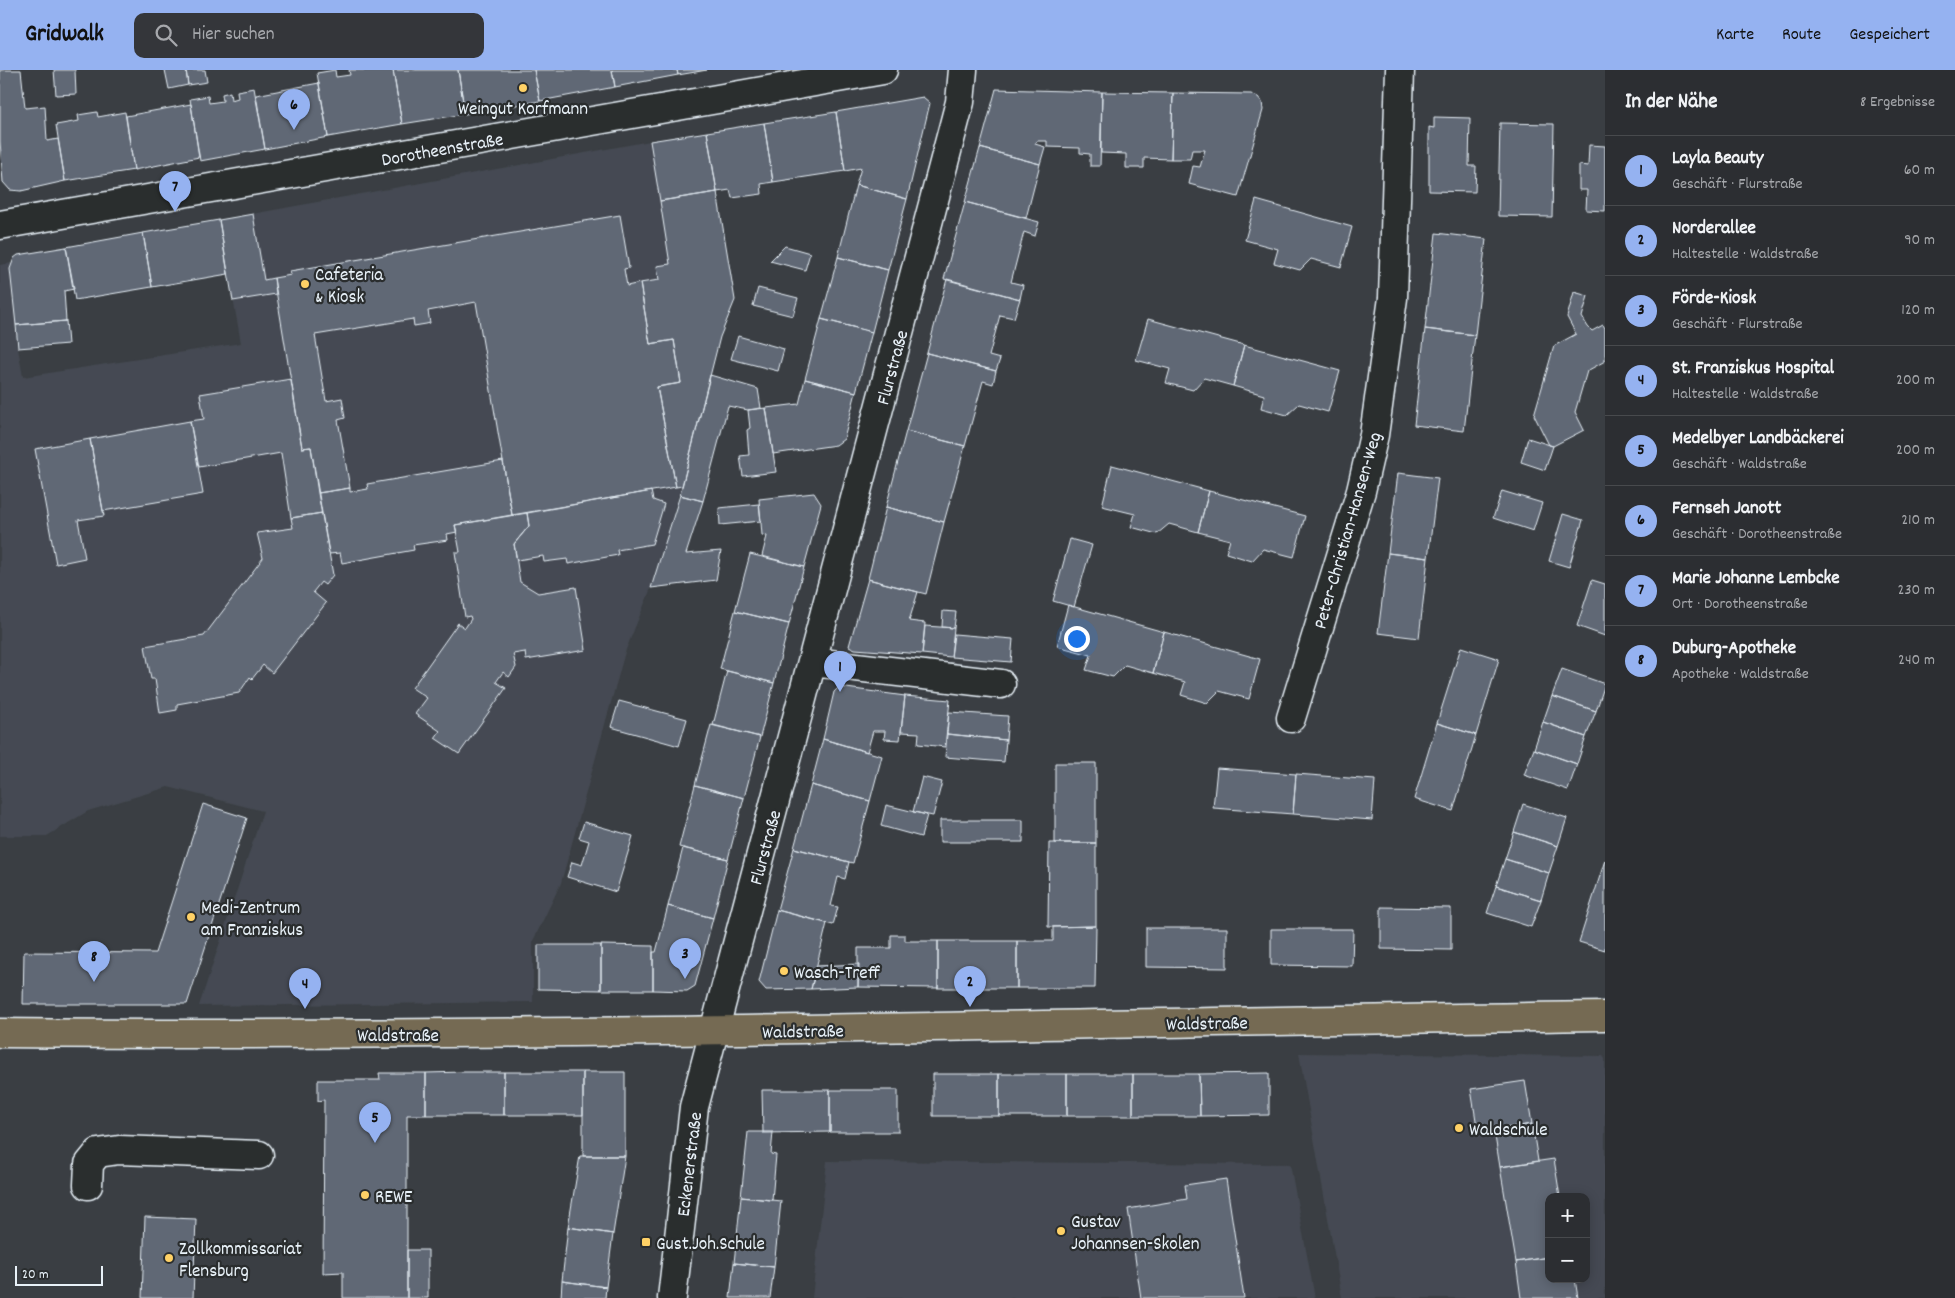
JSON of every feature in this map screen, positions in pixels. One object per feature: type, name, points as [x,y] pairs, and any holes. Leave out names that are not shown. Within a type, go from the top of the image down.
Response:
[{"type":"main road","name":"Waldstraße","points":[[0,1033],[295,1035],[713,1032],[1605,1016]]},
{"type":"street","name":"Dorotheenstraße","points":[[0,226],[883,70]]},
{"type":"street","name":"Flurstraße","points":[[713,1032],[734,964],[960,102],[963,70]]},
{"type":"street","name":"Peter-Christian-Hansen-Weg","points":[[1291,718],[1361,491],[1374,435],[1393,298],[1400,70]]},
{"type":"street","points":[[813,662],[1001,684]]},
{"type":"street","name":"Eckenerstraße","points":[[672,1298],[694,1107],[713,1032]]},
{"type":"street","points":[[88,1185],[89,1164],[98,1153],[119,1150],[258,1155]]},
{"type":"shaded area","points":[[650,141],[660,201],[717,192],[735,300],[720,337],[682,486],[651,588],[625,652],[561,883],[533,941],[533,1002],[199,1006],[263,811],[168,787],[88,811],[47,836],[0,836],[0,265],[11,263],[18,348],[23,377],[241,343],[219,220]]},
{"type":"shaded area","name":"Waldschule","points":[[1299,1053],[1603,1056],[1605,1059],[1605,1298],[1342,1298]]},
{"type":"shaded area","name":"Gustav Johannsen-Skolen","points":[[827,1161],[1290,1164],[1315,1298],[812,1298]]},
{"type":"building","points":[[0,70],[21,70],[25,108],[45,106],[47,141],[58,139],[65,181],[21,191],[10,190],[3,182],[0,141]]},
{"type":"building","points":[[54,70],[75,70],[76,94],[56,95]]},
{"type":"building","points":[[165,70],[186,70],[188,85],[169,89]]},
{"type":"building","points":[[186,70],[205,70],[207,82],[188,85]]},
{"type":"building","points":[[335,70],[336,77],[350,75],[349,70],[393,70],[402,124],[328,137],[317,73]]},
{"type":"building","points":[[393,70],[458,70],[465,114],[402,124]]},
{"type":"building","points":[[458,70],[534,70],[540,101],[465,114]]},
{"type":"building","points":[[534,70],[612,70],[615,87],[540,101]]},
{"type":"building","points":[[612,70],[677,70],[678,75],[615,87]]},
{"type":"building","points":[[677,70],[707,70],[678,75]]},
{"type":"building","points":[[319,83],[328,137],[265,149],[256,95]]},
{"type":"building","points":[[254,88],[265,149],[200,161],[190,99],[208,96],[209,103],[223,101],[222,94],[230,92],[231,100],[238,98],[237,91]]},
{"type":"building","points":[[996,89],[1102,92],[1100,166],[1090,166],[1090,154],[1080,153],[1080,148],[1047,147],[1047,141],[1037,141],[1035,144],[1045,147],[1040,164],[980,148]]},
{"type":"building","points":[[1102,92],[1173,93],[1171,159],[1144,158],[1144,168],[1126,168],[1126,154],[1101,153]]},
{"type":"building","points":[[1173,93],[1251,94],[1258,97],[1262,102],[1263,110],[1238,197],[1189,184],[1193,166],[1200,167],[1205,150],[1192,150],[1190,159],[1171,159]]},
{"type":"building","points":[[923,97],[930,103],[907,199],[856,185],[861,168],[845,171],[836,112]]},
{"type":"building","points":[[191,104],[199,157],[134,170],[126,116]]},
{"type":"building","points":[[97,112],[98,117],[125,112],[134,170],[65,181],[56,125],[79,121],[78,115]]},
{"type":"building","points":[[836,112],[845,171],[773,182],[764,123]]},
{"type":"building","points":[[1434,117],[1470,118],[1469,166],[1476,166],[1475,192],[1429,191],[1429,127],[1434,128]]},
{"type":"building","points":[[764,123],[773,182],[761,184],[762,194],[732,198],[730,190],[717,192],[707,132]]},
{"type":"building","points":[[1500,123],[1554,124],[1552,217],[1498,216]]},
{"type":"building","points":[[707,132],[717,192],[660,201],[650,141]]},
{"type":"building","points":[[1589,145],[1605,146],[1605,211],[1586,210],[1587,190],[1579,190],[1579,165],[1588,166]]},
{"type":"building","points":[[980,148],[1040,164],[1026,218],[965,202]]},
{"type":"building","points":[[856,185],[907,199],[888,270],[838,257]]},
{"type":"building","points":[[717,192],[735,300],[720,337],[682,486],[676,487],[657,387],[681,383],[674,340],[650,344],[640,283],[659,280],[657,266],[670,264],[660,201]]},
{"type":"building","points":[[1256,200],[1352,227],[1341,267],[1311,259],[1300,270],[1274,263],[1278,249],[1245,240]]},
{"type":"building","points":[[965,202],[1039,222],[1035,236],[1024,232],[1011,282],[1023,285],[1020,299],[944,279]]},
{"type":"building","points":[[253,214],[264,280],[274,278],[276,294],[233,301],[219,220]]},
{"type":"building","points":[[620,215],[629,268],[624,269],[627,286],[640,283],[650,344],[674,340],[681,383],[657,387],[676,487],[512,515],[476,302],[428,311],[430,323],[426,324],[414,326],[413,319],[315,335],[326,401],[342,398],[345,418],[338,420],[350,488],[318,493],[311,447],[302,448],[274,278],[291,275],[290,271]]},
{"type":"building","points":[[219,220],[228,274],[152,287],[143,233]]},
{"type":"building","points":[[143,233],[152,287],[75,300],[66,247]]},
{"type":"building","points":[[1436,233],[1486,239],[1475,335],[1425,329]]},
{"type":"building","points":[[785,246],[810,253],[805,270],[770,261]]},
{"type":"building","points":[[66,247],[74,289],[64,291],[66,321],[16,325],[10,269],[14,258],[18,255]]},
{"type":"building","points":[[838,257],[888,270],[872,332],[821,319]]},
{"type":"building","points":[[947,279],[1020,299],[1014,318],[1000,315],[989,356],[1000,359],[996,371],[927,353]]},
{"type":"building","points":[[758,288],[798,298],[793,316],[753,306]]},
{"type":"building","points":[[1574,292],[1588,296],[1582,317],[1588,327],[1592,331],[1603,325],[1605,328],[1605,361],[1587,371],[1575,412],[1584,430],[1553,446],[1549,445],[1534,415],[1554,346],[1576,334],[1567,317]]},
{"type":"building","points":[[821,319],[872,332],[856,392],[805,379]]},
{"type":"building","points":[[1148,319],[1244,345],[1233,386],[1204,378],[1193,390],[1166,383],[1170,369],[1136,360]]},
{"type":"building","points":[[66,321],[68,344],[18,348],[16,325]]},
{"type":"building","points":[[1425,329],[1475,335],[1464,431],[1414,425]]},
{"type":"building","points":[[738,336],[784,349],[778,371],[731,359]]},
{"type":"building","points":[[1244,345],[1340,371],[1328,412],[1299,404],[1287,415],[1261,408],[1264,395],[1233,386]]},
{"type":"building","points":[[927,353],[996,371],[993,384],[983,381],[965,446],[906,431]]},
{"type":"building","points":[[710,375],[758,389],[761,408],[748,410],[728,406],[703,501],[680,495]]},
{"type":"building","points":[[291,379],[302,448],[311,447],[322,513],[291,518],[281,453],[199,467],[190,421],[204,419],[200,394]]},
{"type":"building","points":[[805,379],[856,392],[844,439],[836,445],[773,454],[766,408],[799,404]]},
{"type":"building","points":[[766,408],[776,472],[743,476],[740,456],[749,455],[747,430],[750,428],[748,410]]},
{"type":"building","points":[[190,421],[203,494],[103,511],[90,439]]},
{"type":"building","points":[[906,431],[965,446],[944,522],[886,507]]},
{"type":"building","points":[[1528,438],[1553,446],[1545,470],[1521,462]]},
{"type":"building","points":[[90,439],[104,516],[78,520],[85,558],[56,564],[35,449]]},
{"type":"building","points":[[503,461],[512,515],[455,525],[457,532],[447,534],[448,540],[413,545],[414,550],[342,563],[340,553],[329,554],[318,493],[350,488],[350,492],[368,489],[367,484]]},
{"type":"building","points":[[1112,465],[1209,491],[1198,532],[1169,524],[1157,534],[1131,527],[1135,514],[1102,506]]},
{"type":"building","points":[[1398,473],[1438,478],[1428,558],[1388,553]]},
{"type":"building","points":[[651,491],[653,500],[664,504],[652,544],[617,550],[618,555],[568,564],[567,559],[544,562],[543,556],[517,560],[514,544],[529,526],[527,513]]},
{"type":"building","points":[[1209,491],[1305,516],[1294,557],[1263,549],[1252,561],[1226,553],[1230,540],[1198,532]]},
{"type":"building","points":[[1502,491],[1542,503],[1533,531],[1493,518]]},
{"type":"building","points":[[814,493],[821,504],[804,567],[762,556],[767,536],[762,535],[759,499]]},
{"type":"building","points":[[680,495],[703,501],[686,554],[721,551],[716,580],[651,588]]},
{"type":"building","points":[[759,504],[761,521],[720,525],[719,508]]},
{"type":"building","points":[[886,507],[944,522],[926,594],[868,579]]},
{"type":"building","points":[[322,513],[333,575],[325,585],[321,582],[313,592],[326,603],[272,673],[263,665],[252,679],[250,677],[239,693],[177,704],[177,710],[160,713],[155,679],[151,679],[145,646],[204,636],[263,558],[257,533],[293,528],[291,518]]},
{"type":"building","points":[[527,513],[529,526],[514,544],[520,582],[538,593],[576,587],[586,650],[526,660],[525,652],[513,654],[516,667],[509,677],[503,672],[496,682],[506,688],[459,754],[435,738],[440,731],[415,714],[427,698],[412,688],[458,623],[465,628],[471,619],[470,616],[465,617],[455,552],[460,552],[455,525]]},
{"type":"building","points":[[1563,514],[1583,520],[1569,567],[1549,561]]},
{"type":"building","points":[[1070,539],[1092,545],[1074,607],[1053,601]]},
{"type":"building","points":[[1388,553],[1428,558],[1419,638],[1378,633]]},
{"type":"building","points":[[750,554],[804,567],[789,624],[735,611]]},
{"type":"building","points":[[868,579],[918,592],[909,621],[925,623],[922,654],[855,649],[849,646]]},
{"type":"building","points":[[1592,580],[1605,584],[1605,636],[1577,626]]},
{"type":"building","points":[[1068,605],[1164,632],[1153,673],[1125,665],[1113,677],[1086,670],[1091,655],[1057,646]]},
{"type":"building","points":[[735,611],[789,624],[774,683],[720,669]]},
{"type":"building","points":[[943,611],[956,612],[954,628],[942,627]]},
{"type":"building","points":[[925,626],[954,628],[951,657],[922,654]]},
{"type":"building","points":[[1164,632],[1260,659],[1249,699],[1219,691],[1207,703],[1181,695],[1185,682],[1153,673]]},
{"type":"building","points":[[954,634],[1013,639],[1011,662],[951,657]]},
{"type":"building","points":[[1461,647],[1499,659],[1476,735],[1437,723]]},
{"type":"building","points":[[1562,669],[1605,684],[1596,711],[1552,696]]},
{"type":"building","points":[[727,671],[774,683],[760,737],[713,725]]},
{"type":"building","points":[[839,687],[905,696],[900,740],[884,739],[885,731],[873,731],[867,752],[823,739],[834,692]]},
{"type":"building","points":[[905,696],[950,700],[945,747],[918,744],[919,733],[901,732]]},
{"type":"building","points":[[1552,696],[1596,711],[1586,737],[1543,722]]},
{"type":"building","points":[[619,701],[687,719],[679,746],[611,727]]},
{"type":"building","points":[[949,712],[1008,716],[1006,740],[947,734]]},
{"type":"building","points":[[1543,722],[1586,737],[1577,764],[1534,749]]},
{"type":"building","points":[[1437,723],[1476,735],[1453,811],[1414,799]]},
{"type":"building","points":[[711,725],[760,737],[744,798],[695,785]]},
{"type":"building","points":[[947,734],[1006,740],[1004,762],[945,757]]},
{"type":"building","points":[[823,739],[882,756],[870,801],[811,785]]},
{"type":"building","points":[[1534,749],[1577,764],[1568,790],[1524,775]]},
{"type":"building","points":[[1055,763],[1096,763],[1096,843],[1055,843]]},
{"type":"building","points":[[1217,768],[1296,774],[1293,814],[1213,808]]},
{"type":"building","points":[[1296,774],[1375,780],[1372,820],[1293,814]]},
{"type":"building","points":[[922,777],[942,782],[933,816],[913,812]]},
{"type":"building","points":[[695,785],[744,798],[728,859],[679,847]]},
{"type":"building","points":[[811,785],[870,801],[853,863],[794,848]]},
{"type":"building","name":"Medi-Zentrum am Franziskus","points":[[203,804],[247,818],[187,1004],[23,1004],[24,952],[155,953]]},
{"type":"building","points":[[1523,804],[1567,818],[1558,846],[1514,832]]},
{"type":"building","points":[[886,805],[927,815],[921,837],[881,826]]},
{"type":"building","points":[[940,820],[1023,820],[1023,842],[940,842]]},
{"type":"building","points":[[584,822],[633,836],[616,892],[567,877],[572,862],[582,865],[589,841],[579,838]]},
{"type":"building","points":[[1514,832],[1558,846],[1549,873],[1505,859]]},
{"type":"building","points":[[1049,843],[1096,843],[1096,926],[1048,927]]},
{"type":"building","points":[[683,848],[728,859],[713,918],[668,906]]},
{"type":"building","points":[[794,848],[849,862],[845,879],[838,877],[831,906],[838,907],[833,925],[777,910]]},
{"type":"building","points":[[1505,859],[1549,873],[1541,900],[1496,886]]},
{"type":"building","points":[[1605,860],[1605,950],[1579,942]]},
{"type":"building","points":[[1496,886],[1541,900],[1531,927],[1487,913]]},
{"type":"building","points":[[668,906],[713,918],[695,986],[687,991],[653,990],[653,952],[656,952]]},
{"type":"building","points":[[1381,907],[1451,908],[1451,950],[1381,949]]},
{"type":"building","points":[[777,910],[827,923],[811,989],[766,990],[759,982]]},
{"type":"building","points":[[1096,926],[1095,988],[1017,988],[1017,941],[1053,941],[1053,927]]},
{"type":"building","points":[[1146,928],[1227,928],[1227,968],[1146,967]]},
{"type":"building","points":[[1271,929],[1353,929],[1352,966],[1271,965]]},
{"type":"building","points":[[891,935],[905,935],[905,941],[938,941],[938,988],[858,987],[858,948],[891,948]]},
{"type":"building","points":[[938,941],[1017,941],[1017,988],[938,988]]},
{"type":"building","points":[[538,945],[601,945],[601,990],[538,989]]},
{"type":"building","points":[[601,945],[653,946],[653,990],[601,990]]},
{"type":"building","points":[[859,964],[858,987],[811,989],[817,966]]},
{"type":"building","points":[[504,1072],[504,1115],[426,1115],[426,1073]]},
{"type":"building","points":[[504,1072],[583,1072],[583,1115],[504,1115]]},
{"type":"building","points":[[583,1072],[625,1072],[625,1156],[583,1156]]},
{"type":"building","name":"REWE","points":[[379,1073],[426,1073],[426,1115],[407,1115],[407,1298],[343,1298],[343,1272],[323,1273],[324,1100],[318,1101],[318,1080],[380,1080]]},
{"type":"building","points":[[1269,1073],[1269,1115],[1200,1116],[1199,1074]]},
{"type":"building","points":[[933,1074],[999,1074],[999,1116],[933,1116]]},
{"type":"building","points":[[999,1074],[1067,1074],[1067,1116],[999,1116]]},
{"type":"building","points":[[1067,1074],[1133,1074],[1133,1116],[1067,1116]]},
{"type":"building","points":[[1133,1074],[1199,1074],[1200,1116],[1133,1116]]},
{"type":"building","points":[[1525,1081],[1532,1124],[1478,1133],[1471,1089]]},
{"type":"building","points":[[762,1090],[830,1090],[830,1132],[763,1133]]},
{"type":"building","points":[[830,1090],[898,1090],[898,1132],[830,1132]]},
{"type":"building","points":[[1532,1124],[1538,1161],[1500,1167],[1494,1130]]},
{"type":"building","points":[[748,1132],[773,1132],[771,1154],[776,1155],[772,1200],[741,1197]]},
{"type":"building","points":[[580,1156],[625,1156],[613,1234],[568,1227]]},
{"type":"building","points":[[1554,1159],[1559,1193],[1545,1193],[1545,1258],[1516,1262],[1500,1167]]},
{"type":"building","points":[[1226,1179],[1244,1298],[1141,1298],[1128,1209],[1187,1199],[1185,1185]]},
{"type":"building","points":[[741,1197],[781,1201],[774,1267],[734,1263]]},
{"type":"building","name":"Zollkommissariat Flensburg","points":[[145,1217],[196,1219],[193,1298],[142,1298]]},
{"type":"building","points":[[568,1227],[613,1234],[606,1287],[562,1281]]},
{"type":"building","points":[[407,1250],[428,1250],[428,1298],[407,1298]]},
{"type":"building","points":[[1545,1258],[1545,1283],[1576,1283],[1578,1298],[1521,1298],[1516,1262]]},
{"type":"building","points":[[734,1263],[774,1267],[770,1298],[730,1298]]},
{"type":"building","points":[[562,1281],[606,1287],[605,1298],[561,1298]]},
{"type":"place","name":"Weingut Korfmann","points":[[523,88]]},
{"type":"place","name":"Fernseh Janott","points":[[294,130]]},
{"type":"place","name":"Marie Johanne Lembcke","points":[[175,212]]},
{"type":"place","name":"Cafeteria & Kiosk","points":[[305,284]]},
{"type":"place","name":"Layla Beauty","points":[[840,692]]},
{"type":"place","name":"Medi-Zentrum am Franziskus","points":[[191,917]]},
{"type":"place","name":"Wasch-Treff","points":[[784,971]]},
{"type":"place","name":"Förde-Kiosk","points":[[685,979]]},
{"type":"place","name":"Duburg-Apotheke","points":[[94,982]]},
{"type":"place","name":"Norderallee","points":[[970,1007]]},
{"type":"place","name":"St. Franziskus Hospital","points":[[305,1009]]},
{"type":"place","name":"Waldschule","points":[[1459,1128]]},
{"type":"place","name":"Medelbyer Landbäckerei","points":[[375,1143]]},
{"type":"place","name":"REWE","points":[[365,1195]]},
{"type":"place","name":"Gustav Johannsen-Skolen","points":[[1061,1231]]},
{"type":"place","name":"Gust.Joh.Schule","points":[[646,1242]]},
{"type":"place","name":"Zollkommissariat Flensburg","points":[[169,1258]]}]
